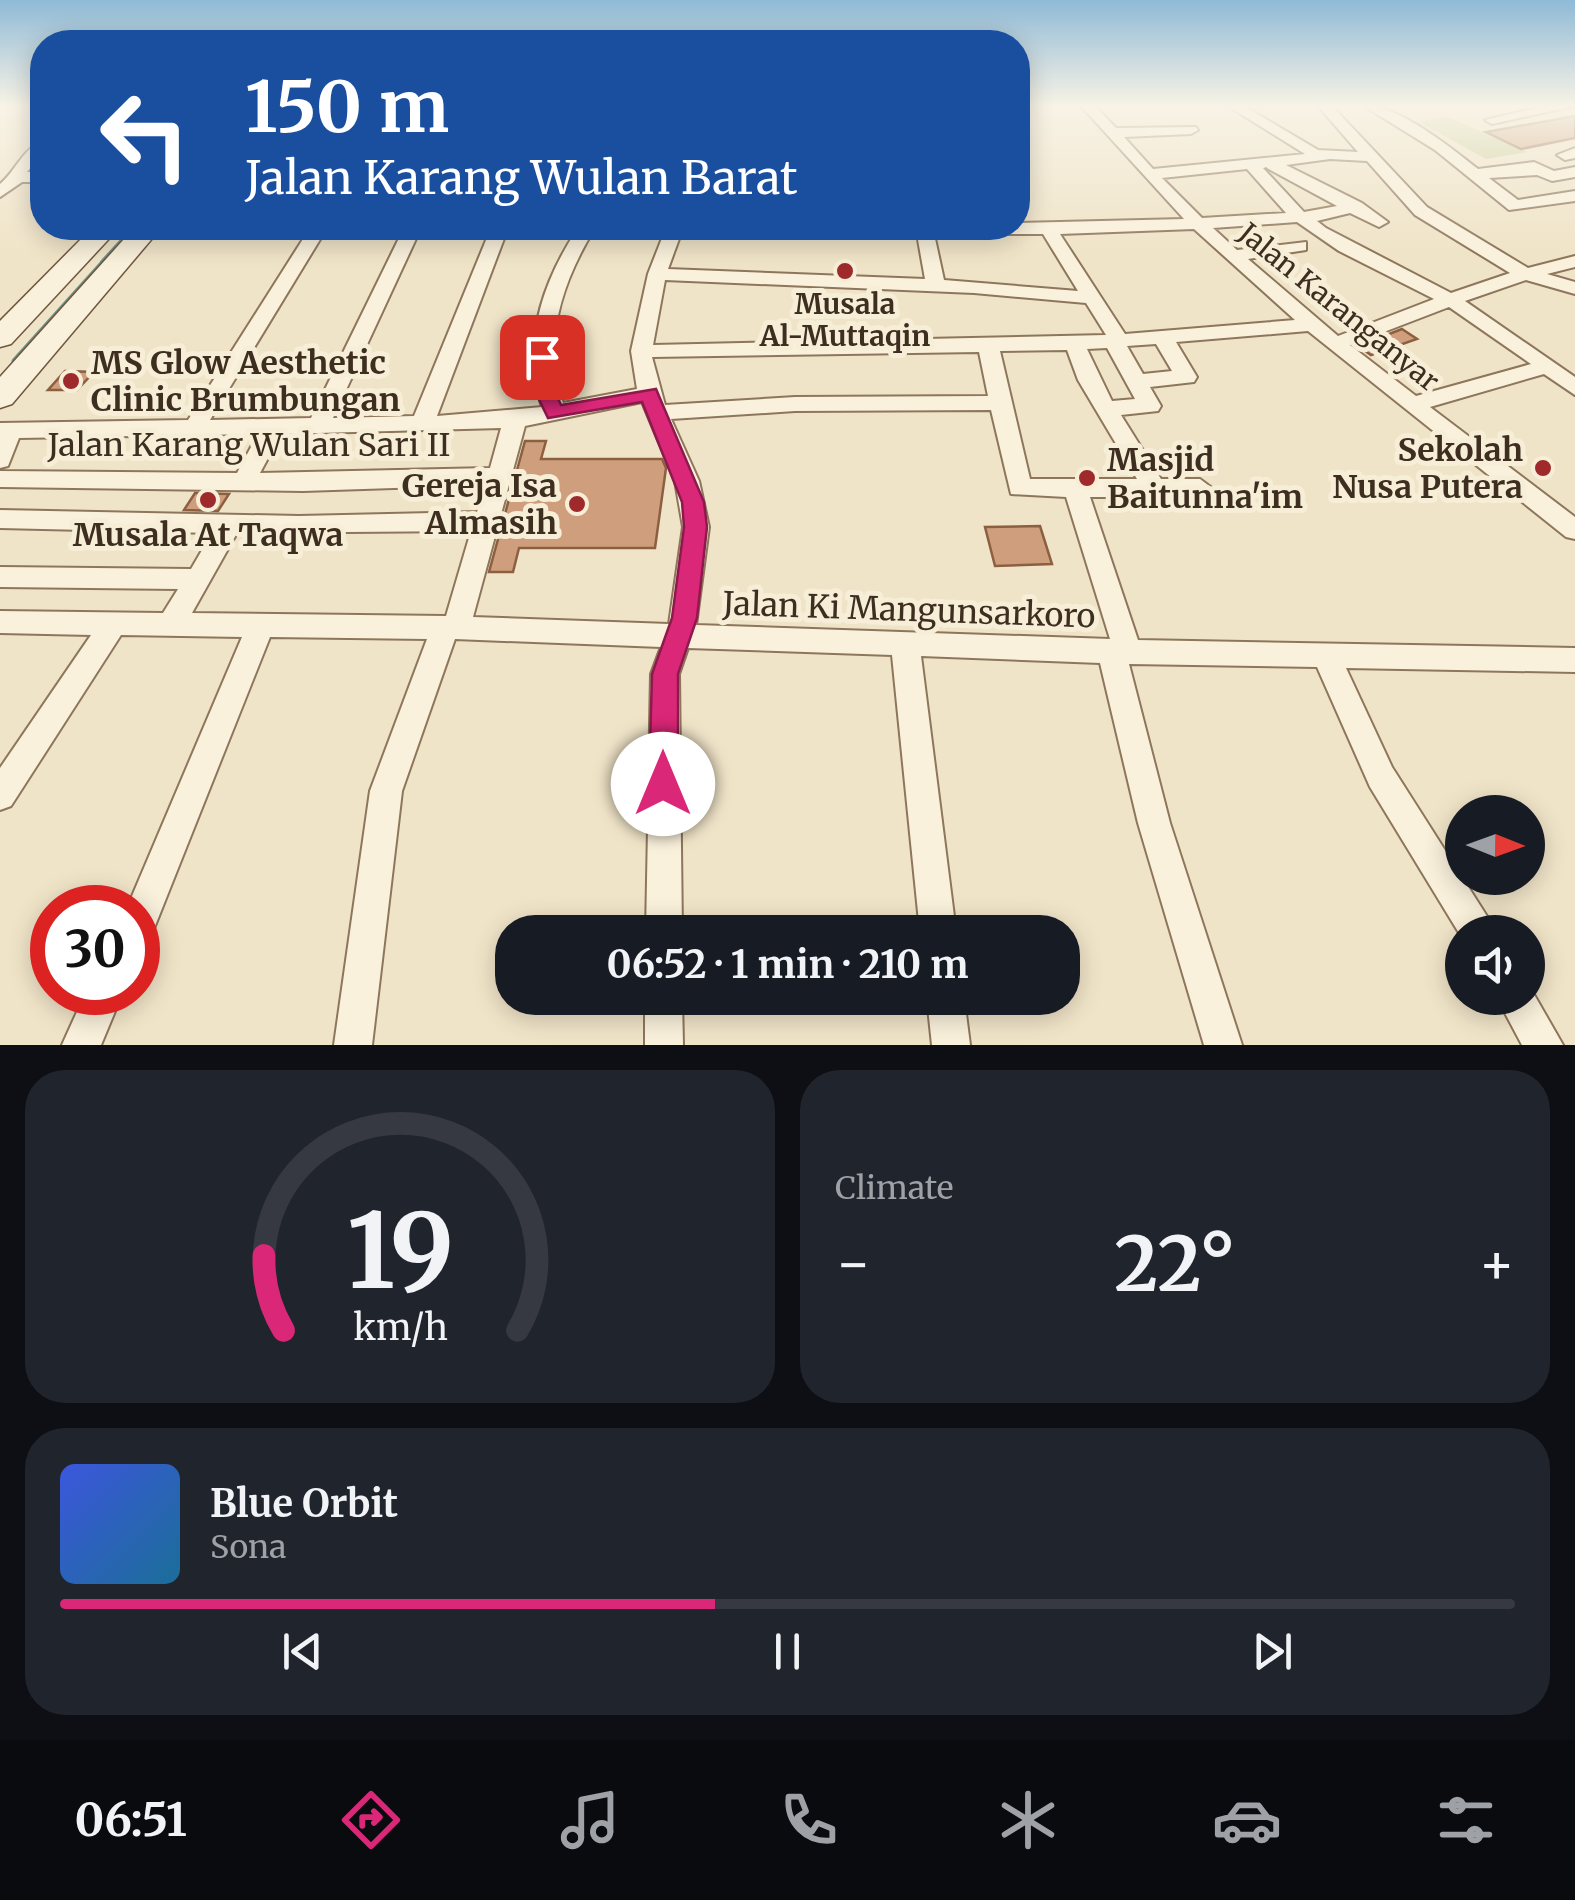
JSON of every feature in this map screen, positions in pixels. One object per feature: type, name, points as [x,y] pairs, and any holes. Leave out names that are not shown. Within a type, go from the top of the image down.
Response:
[{"type":"main road","points":[[0,338],[94,240]]},
{"type":"main road","points":[[0,397],[137,240]]},
{"type":"street","name":"Jalan Karanganyar","points":[[1133,155],[1194,222],[1310,325],[1575,530]]},
{"type":"street","points":[[1320,155],[1324,157]]},
{"type":"street","points":[[1370,155],[1421,211],[1524,273],[1575,288]]},
{"type":"street","points":[[1449,155],[1515,206],[1575,196]]},
{"type":"street","points":[[18,177],[20,166],[30,157]]},
{"type":"street","points":[[1151,174],[1324,157],[1372,157]]},
{"type":"street","points":[[1274,164],[1380,222]]},
{"type":"street","points":[[1253,166],[1296,217],[1350,253],[1451,300],[1575,388]]},
{"type":"street","points":[[1473,174],[1537,168],[1552,176],[1575,172]]},
{"type":"street","points":[[0,192],[18,177],[30,176]]},
{"type":"street","points":[[1030,230],[1296,217],[1356,208]]},
{"type":"street","points":[[1049,230],[1093,298],[1150,406],[1107,408]]},
{"type":"street","points":[[194,428],[311,240]]},
{"type":"street","points":[[318,426],[406,240]]},
{"type":"street","points":[[422,425],[494,240]]},
{"type":"street","points":[[555,413],[544,389],[542,357],[563,265],[579,240]]},
{"type":"street","points":[[664,915],[665,674],[679,627],[696,527],[693,502],[653,403],[640,351],[656,274],[669,240]]},
{"type":"street","points":[[926,240],[936,286]]},
{"type":"street","points":[[1233,256],[1300,246]]},
{"type":"street","points":[[1335,344],[1524,273],[1575,261]]},
{"type":"street","points":[[656,274],[936,286],[1093,298]]},
{"type":"street","points":[[640,351],[1075,344],[1310,325]]},
{"type":"street","points":[[1138,382],[1186,378],[1162,336]]},
{"type":"street","points":[[1075,344],[1155,490]]},
{"type":"street","points":[[988,346],[1020,488],[1200,488]]},
{"type":"street","points":[[1415,404],[1546,367]]},
{"type":"street","points":[[0,460],[5,431],[422,425],[515,420],[653,403],[998,403]]},
{"type":"street","points":[[353,1045],[386,791],[457,614],[515,420]]},
{"type":"street","points":[[170,625],[198,579],[274,427]]},
{"type":"street","name":"Jalan Karang Wulan Sari II","points":[[0,479],[246,481],[498,476]]},
{"type":"street","points":[[1076,490],[1117,631],[1154,823],[1223,1045]]},
{"type":"street","points":[[0,519],[484,521]]},
{"type":"street","points":[[0,577],[198,579]]},
{"type":"street","points":[[0,618],[29,578]]},
{"type":"street","name":"Jalan Ki Mangunsarkoro","points":[[0,618],[259,629],[457,614],[905,644],[1117,631],[1326,656],[1575,660]]},
{"type":"street","points":[[0,794],[113,624]]},
{"type":"street","points":[[154,885],[259,629]]},
{"type":"street","points":[[905,644],[936,915]]},
{"type":"street","points":[[1326,656],[1381,778],[1468,915]]},
{"type":"street","points":[[80,1045],[94,1015]]},
{"type":"street","points":[[664,1015],[664,1045]]},
{"type":"street","points":[[948,1015],[951,1045]]},
{"type":"street","points":[[1526,1015],[1544,1045]]},
{"type":"green space","points":[[1478,155],[1511,155],[1486,159]]},
{"type":"building","points":[[1402,329],[1417,339],[1371,355],[1358,346]]},
{"type":"building","name":"MS Glow Aesthetic Clinic Brumbungan","points":[[65,371],[94,372],[77,390],[48,390]]},
{"type":"building","name":"Gereja Isa Almasih","points":[[525,441],[546,441],[541,459],[662,459],[666,468],[655,548],[519,548],[513,572],[489,572]]},
{"type":"building","points":[[195,493],[229,494],[218,511],[184,510]]},
{"type":"building","points":[[1040,526],[1052,564],[995,566],[985,527]]},
{"type":"waterway","points":[[102,262],[122,240]]},
{"type":"waterway","points":[[14,361],[105,260]]},
{"type":"place","name":"Musala Al-Muttaqin","points":[[845,271]]},
{"type":"place","name":"MS Glow Aesthetic Clinic Brumbungan","points":[[71,381]]},
{"type":"place","name":"Sekolah Nusa Putera","points":[[1543,468]]},
{"type":"place","name":"Masjid Baitunna'im","points":[[1087,478]]},
{"type":"place","name":"Musala At Taqwa","points":[[208,500]]},
{"type":"place","name":"Gereja Isa Almasih","points":[[577,504]]},
{"type":"route","points":[[542,357],[544,389],[555,413],[649,394],[683,469],[693,502],[696,527],[684,618],[674,637],[665,674],[663,784]]}]
